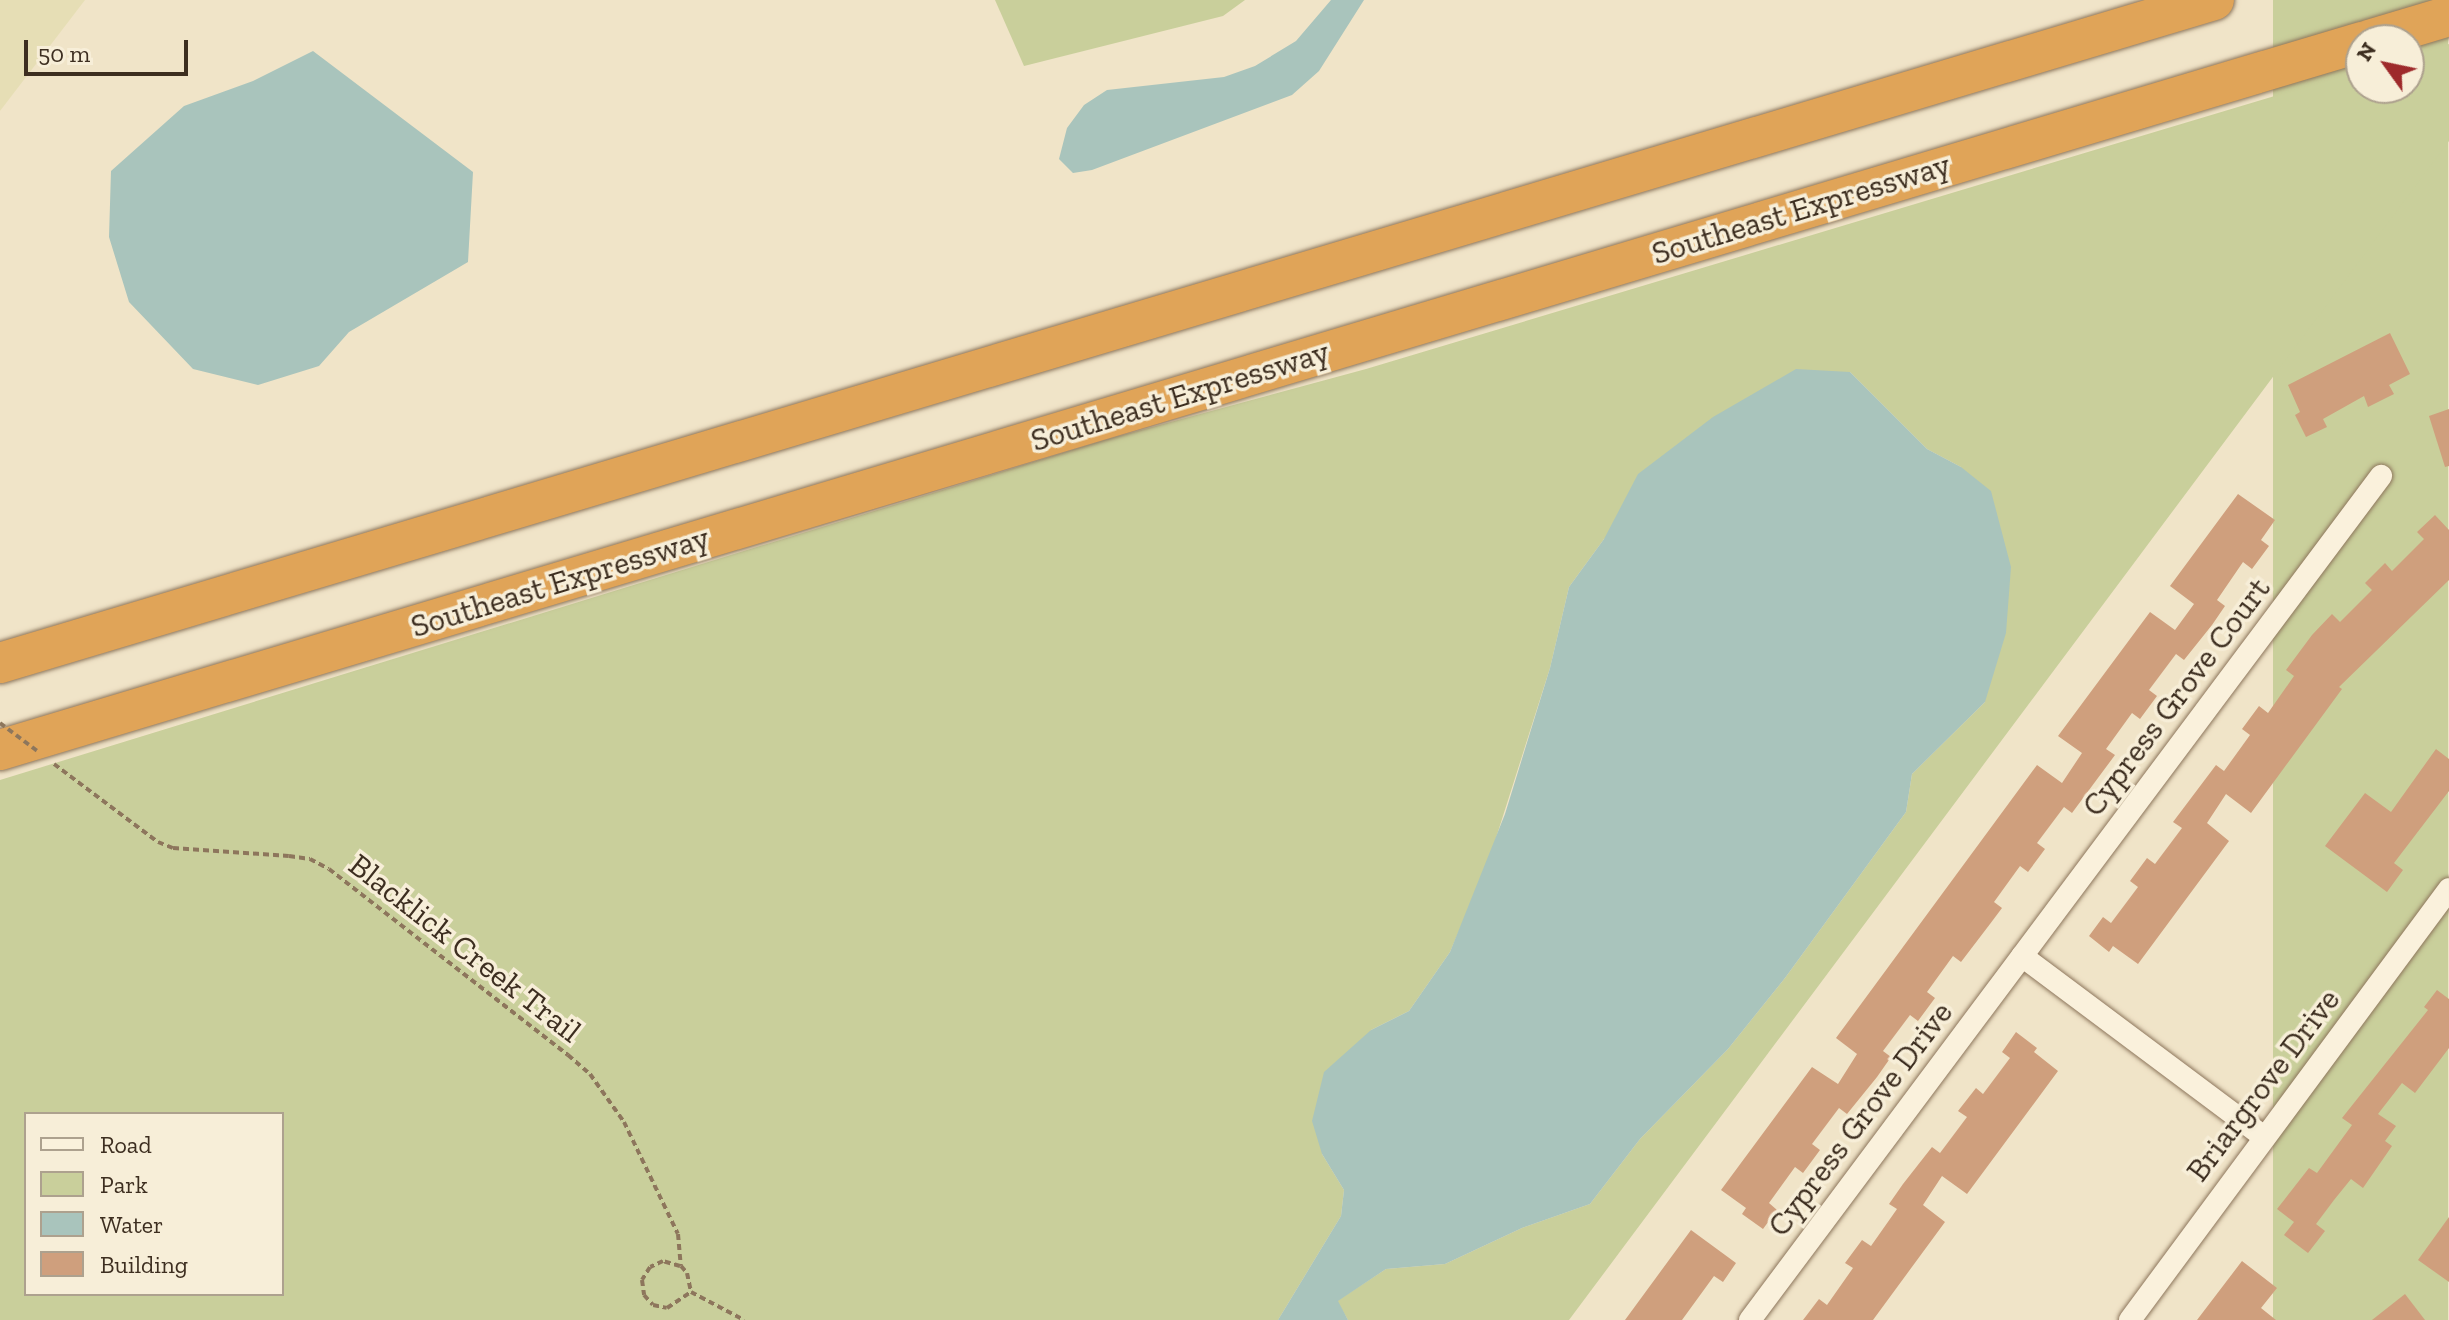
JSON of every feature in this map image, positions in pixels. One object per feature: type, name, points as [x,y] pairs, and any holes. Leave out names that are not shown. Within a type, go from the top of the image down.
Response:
[{"type":"highway","points":[[0,663],[2214,0]]},
{"type":"highway","points":[[2422,24],[2449,16]]},
{"type":"highway","name":"Southeast Expressway","points":[[0,750],[2345,47]]},
{"type":"street","name":"Cypress Grove Court","points":[[2022,956],[2381,476]]},
{"type":"street","name":"Briargrove Drive","points":[[2130,1320],[2449,889]]},
{"type":"street","points":[[2022,956],[2264,1137]]},
{"type":"street","name":"Cypress Grove Drive","points":[[1750,1320],[2022,956]]},
{"type":"path","name":"Blacklick Creek Trail","points":[[0,723],[158,842],[199,853],[310,859],[329,869],[568,1055],[590,1074],[624,1122],[678,1234],[681,1266],[687,1273],[691,1292]]},
{"type":"path","points":[[681,1266],[663,1261],[650,1267],[642,1280],[644,1295],[653,1305],[667,1308],[691,1292],[744,1320]]},
{"type":"shaded area","points":[[0,0],[85,0],[0,111]]},
{"type":"green space","points":[[995,0],[1245,0],[1223,16],[1024,66]]},
{"type":"green space","points":[[2273,0],[2448,0],[2448,1320],[2273,1320]]},
{"type":"green space","points":[[2449,44],[2449,141],[1569,1320],[1348,1320],[1337,1301],[1386,1269],[1445,1264],[1522,1228],[1590,1204],[1640,1139],[1728,1049],[1785,978],[1906,812],[1912,774],[1985,702],[1961,467],[1927,449],[1850,372],[1604,539],[1569,587],[1550,668],[1489,860],[1450,952],[1409,1011],[1371,1030],[1322,1154],[1344,1190],[1341,1216],[1278,1320],[0,1320],[0,780],[1108,439],[1366,369],[2345,75],[2345,104],[2425,104],[2425,51]]},
{"type":"water","points":[[1331,0],[1364,0],[1319,71],[1292,95],[1092,170],[1073,173],[1059,159],[1067,128],[1084,105],[1107,90],[1224,77],[1255,66],[1296,41]]},
{"type":"water","points":[[313,51],[473,172],[468,262],[349,332],[319,366],[258,385],[193,369],[129,302],[109,237],[111,171],[184,106],[253,81]]},
{"type":"water","points":[[1796,369],[1850,372],[1927,449],[1961,467],[1991,491],[2011,567],[2006,633],[1985,702],[1912,774],[1906,812],[1785,978],[1728,1049],[1640,1139],[1590,1204],[1522,1228],[1445,1264],[1386,1269],[1338,1301],[1348,1320],[1278,1320],[1341,1216],[1344,1190],[1322,1154],[1312,1121],[1324,1072],[1371,1030],[1409,1011],[1450,952],[1505,814],[1550,668],[1569,587],[1604,539],[1638,474],[1713,417]]},
{"type":"building","points":[[2390,333],[2410,374],[2389,385],[2394,394],[2368,407],[2364,396],[2323,419],[2327,427],[2306,437],[2295,415],[2300,412],[2288,385]]},
{"type":"building","points":[[2449,409],[2449,466],[2445,467],[2429,416]]},
{"type":"building","points":[[2238,494],[2275,520],[2261,540],[2269,546],[2252,569],[2243,562],[2217,600],[2225,606],[2212,625],[2184,660],[2176,654],[2149,690],[2157,696],[2140,719],[2132,713],[2106,749],[2115,755],[2072,813],[2064,807],[2037,843],[2045,849],[2028,872],[2020,866],[1994,902],[2002,908],[1961,962],[1953,956],[1927,992],[1935,998],[1918,1021],[1910,1015],[1883,1051],[1891,1057],[1877,1077],[1847,1114],[1839,1108],[1812,1144],[1820,1150],[1803,1173],[1795,1167],[1769,1203],[1777,1210],[1763,1229],[1742,1214],[1746,1208],[1721,1190],[1812,1067],[1838,1084],[1857,1054],[1836,1038],[2037,765],[2062,783],[2082,753],[2058,736],[2150,612],[2175,630],[2194,604],[2170,586]]},
{"type":"building","points":[[2435,515],[2449,530],[2449,580],[2339,687],[2342,689],[2251,813],[2226,794],[2207,823],[2229,841],[2138,964],[2113,946],[2109,952],[2089,936],[2103,917],[2111,923],[2138,887],[2130,881],[2147,858],[2155,864],[2182,828],[2173,822],[2216,765],[2224,771],[2250,735],[2242,729],[2259,706],[2268,713],[2294,676],[2286,670],[2312,635],[2332,614],[2340,622],[2372,590],[2365,583],[2385,563],[2392,571],[2424,539],[2417,532]]},
{"type":"building","points":[[2436,749],[2449,759],[2449,791],[2394,863],[2403,870],[2387,892],[2325,846],[2365,793],[2391,812]]},
{"type":"building","points":[[2437,990],[2449,999],[2449,1048],[2415,1093],[2402,1083],[2378,1114],[2396,1126],[2385,1141],[2392,1146],[2363,1188],[2351,1179],[2334,1200],[2316,1224],[2325,1231],[2308,1253],[2284,1235],[2294,1222],[2277,1209],[2309,1168],[2317,1173],[2352,1125],[2342,1118],[2428,1010],[2424,1007]]},
{"type":"building","points":[[2016,1032],[2037,1048],[2034,1052],[2058,1071],[1967,1194],[1942,1176],[1923,1205],[1945,1222],[1873,1320],[1803,1320],[1819,1299],[1827,1305],[1853,1268],[1845,1263],[1862,1240],[1871,1246],[1897,1209],[1889,1204],[1903,1184],[1932,1147],[1940,1153],[1967,1117],[1958,1111],[1976,1088],[1983,1094],[2010,1058],[2002,1052]]},
{"type":"building","points":[[2449,1217],[2449,1282],[2418,1260]]},
{"type":"building","points":[[1691,1230],[1736,1263],[1723,1282],[1714,1276],[1682,1320],[1625,1320]]},
{"type":"building","points":[[2242,1261],[2277,1288],[2261,1308],[2276,1320],[2197,1320]]},
{"type":"building","points":[[2405,1294],[2425,1320],[2372,1320]]}]
